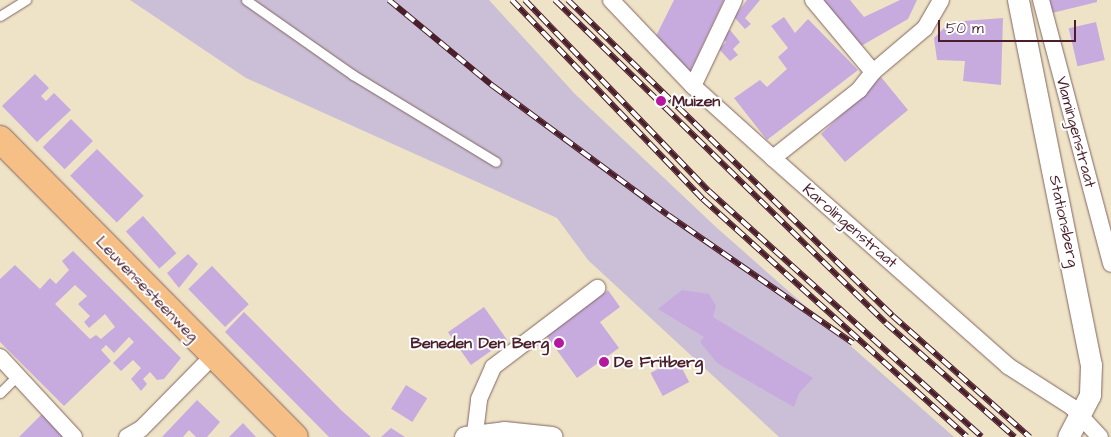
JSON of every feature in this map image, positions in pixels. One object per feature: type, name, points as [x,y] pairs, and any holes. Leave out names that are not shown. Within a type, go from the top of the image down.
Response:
[{"type":"main road","name":"Leuvensesteenweg","points":[[0,139],[212,356],[295,437]]},
{"type":"street","name":"Karolingenstraat","points":[[611,0],[693,86],[773,158],[1008,366],[1083,416],[1100,437]]},
{"type":"street","points":[[693,86],[734,0]]},
{"type":"street","points":[[813,0],[873,72]]},
{"type":"street","points":[[773,158],[859,90],[873,72],[925,28],[941,0]]},
{"type":"street","name":"Stationsberg","points":[[1018,0],[1086,335],[1091,381],[1083,416],[1068,437]]},
{"type":"street","name":"Vlamingenstraat","points":[[1041,0],[1111,264]]},
{"type":"street","points":[[552,437],[506,434],[470,435],[479,398],[493,367],[597,288]]},
{"type":"street","points":[[127,437],[141,429],[212,356]]},
{"type":"street","points":[[0,357],[74,437]]},
{"type":"lane","points":[[0,16],[26,0]]},
{"type":"lane","points":[[246,0],[353,75],[496,162]]},
{"type":"lane","points":[[0,393],[17,376]]},
{"type":"shaded area","points":[[130,0],[489,0],[575,94],[717,228],[954,437],[779,437],[588,260],[557,218],[246,78]]},
{"type":"building","points":[[674,0],[724,0],[688,76],[654,40]]},
{"type":"building","points":[[747,0],[760,0],[745,18],[751,24],[745,29],[734,17]]},
{"type":"building","points":[[821,0],[850,0],[864,17],[900,0],[917,0],[908,19],[861,46]]},
{"type":"building","points":[[1049,0],[1097,0],[1097,2],[1052,13]]},
{"type":"building","points":[[784,17],[795,33],[808,19],[858,70],[767,140],[734,98],[760,80],[767,87],[787,69],[778,57],[788,48],[771,26]]},
{"type":"building","points":[[1003,18],[1001,85],[963,81],[965,61],[937,60],[934,38],[950,22]]},
{"type":"building","points":[[1096,22],[1105,60],[1077,66],[1069,28]]},
{"type":"building","points":[[730,30],[740,42],[733,49],[738,55],[730,61],[719,49],[726,42],[722,37]]},
{"type":"building","points":[[35,74],[49,88],[41,96],[46,101],[54,93],[71,110],[37,142],[2,106]]},
{"type":"building","points":[[881,77],[908,110],[845,162],[821,134]]},
{"type":"building","points":[[71,119],[93,141],[65,169],[43,147]]},
{"type":"building","points":[[97,149],[144,196],[117,223],[70,176]]},
{"type":"building","points":[[143,216],[176,253],[159,269],[126,231]]},
{"type":"building","points":[[73,251],[181,358],[164,379],[157,380],[150,372],[143,379],[147,384],[141,391],[131,379],[141,368],[133,360],[121,371],[113,363],[134,342],[129,337],[114,353],[106,345],[101,350],[111,361],[64,406],[0,342],[0,279],[15,265],[40,289],[50,278],[56,284],[69,270],[62,261]],"holes":[[[75,285],[87,296],[78,304],[90,316],[84,322],[89,328],[105,314],[115,327],[101,339],[96,335],[90,339],[55,304]]]},
{"type":"building","points":[[188,254],[198,264],[179,288],[167,273]]},
{"type":"building","points":[[212,266],[249,304],[225,327],[188,289]]},
{"type":"building","points":[[608,290],[620,307],[600,322],[619,348],[577,378],[546,335]]},
{"type":"building","points":[[682,290],[709,294],[716,306],[713,317],[813,378],[799,393],[794,407],[717,363],[700,342],[704,337],[658,309]]},
{"type":"building","points":[[484,307],[507,340],[471,365],[448,332]]},
{"type":"building","points":[[244,312],[341,410],[371,437],[329,437],[225,332]]},
{"type":"building","points":[[677,359],[689,382],[663,396],[651,373]]},
{"type":"building","points":[[406,385],[427,398],[412,422],[391,409]]},
{"type":"building","points":[[197,400],[220,422],[207,437],[196,437],[189,430],[183,437],[162,437]]},
{"type":"building","points":[[42,414],[65,437],[19,437]]},
{"type":"building","points":[[243,423],[256,437],[229,437]]},
{"type":"building","points":[[391,428],[405,437],[381,437]]},
{"type":"railway","points":[[389,0],[493,86],[668,215],[853,343]]},
{"type":"railway","points":[[512,0],[703,199],[967,437]]},
{"type":"railway","points":[[525,0],[709,191],[982,437]]},
{"type":"railway","points":[[555,0],[886,323],[1015,437]]},
{"type":"railway","points":[[568,0],[893,316],[1030,437]]},
{"type":"place","name":"Muizen","points":[[661,101]]},
{"type":"place","name":"Beneden Den Berg","points":[[559,343]]},
{"type":"place","name":"De Fritberg","points":[[604,362]]}]
